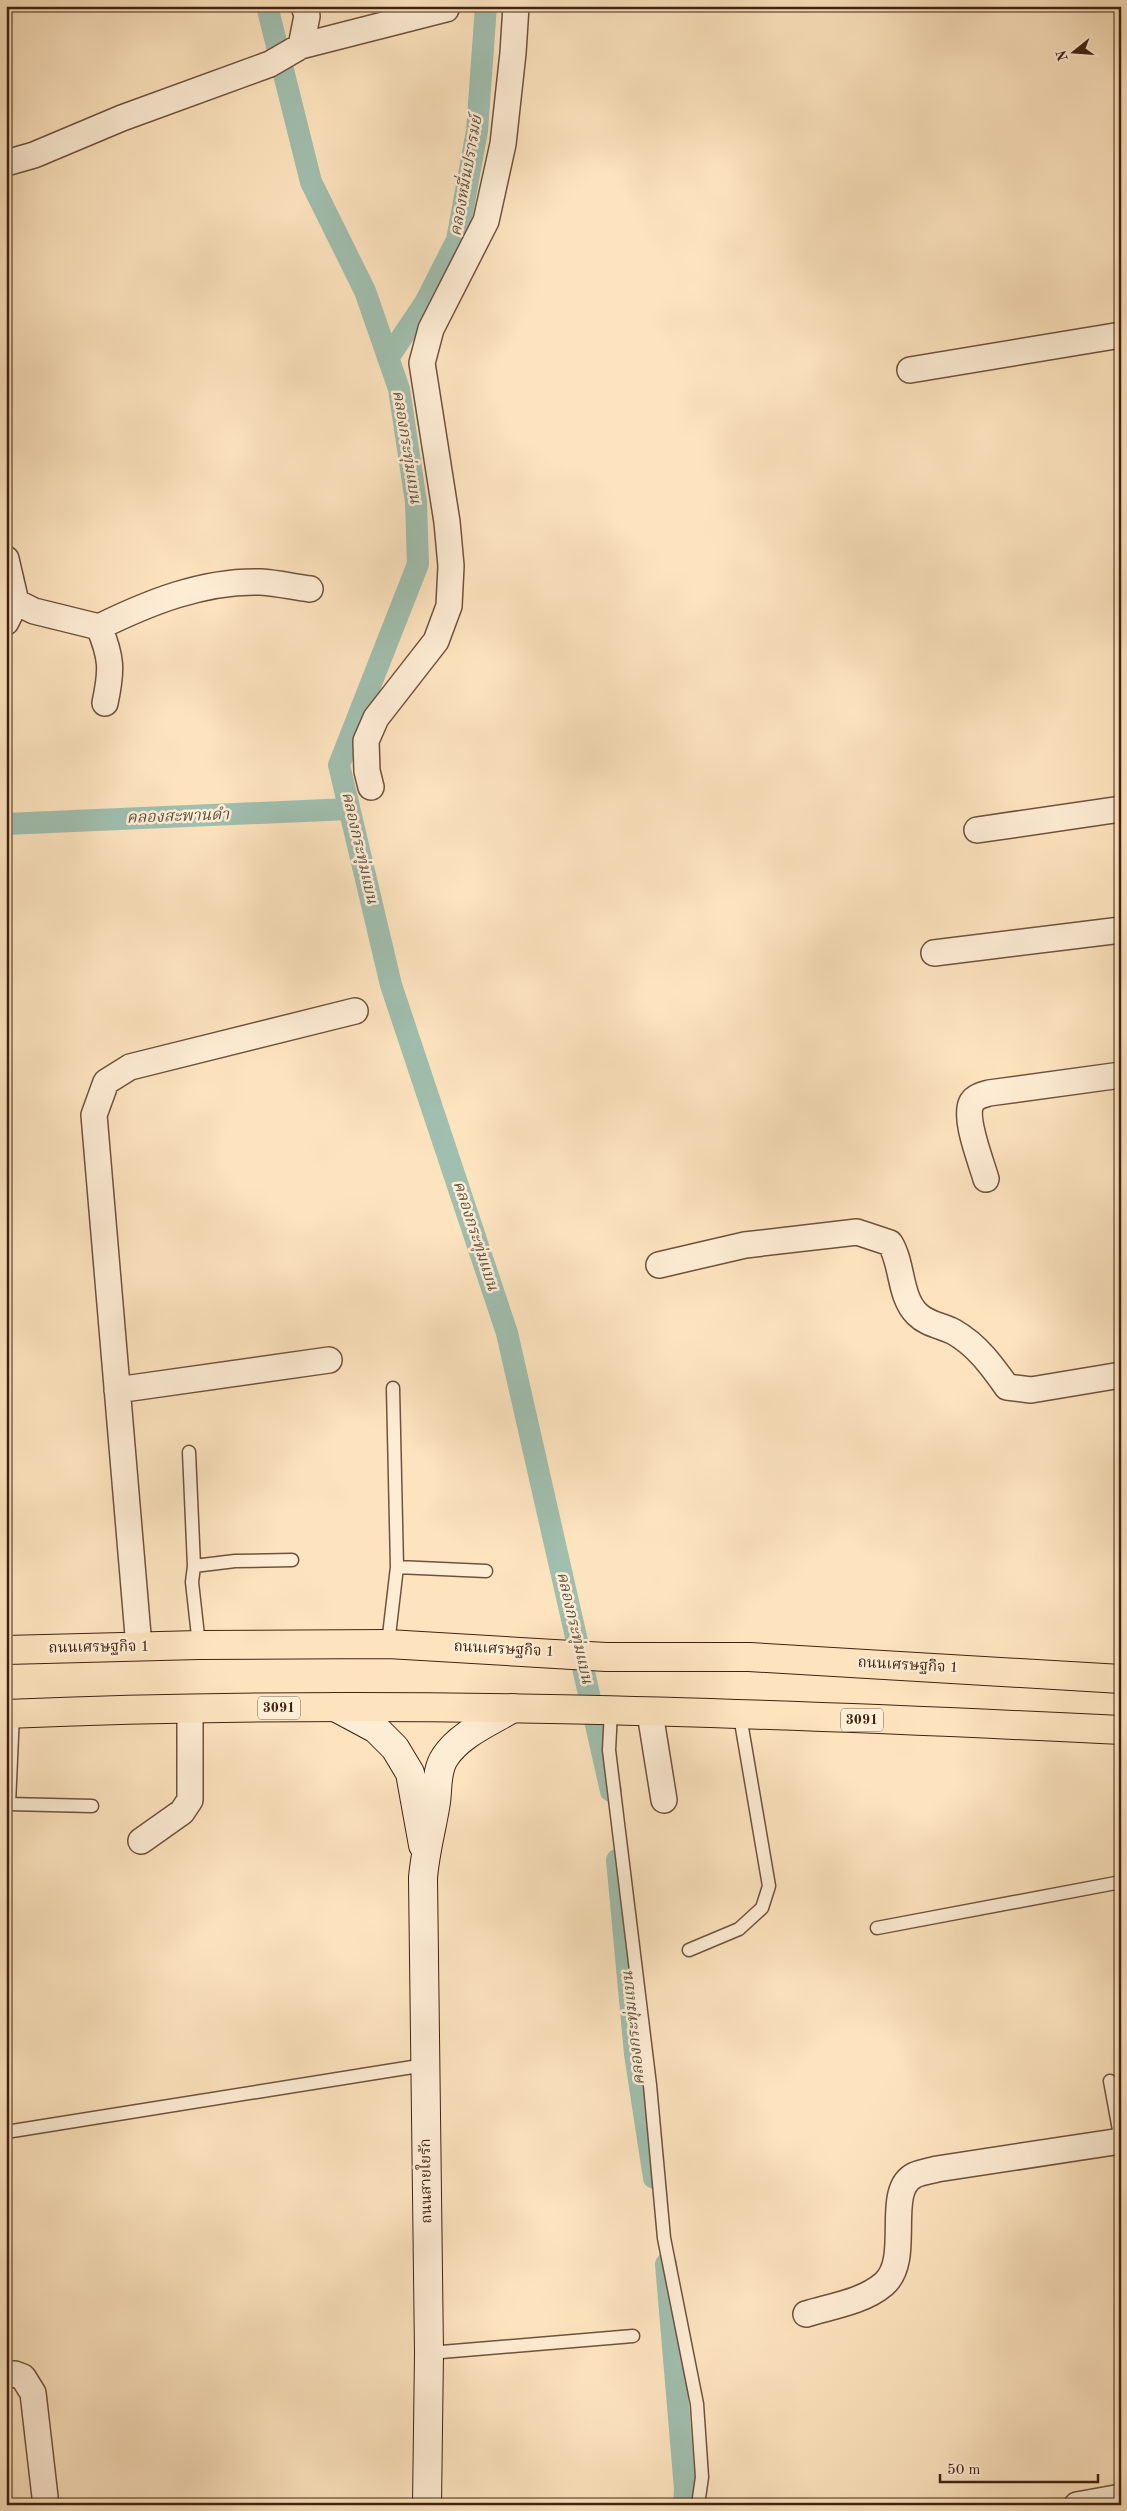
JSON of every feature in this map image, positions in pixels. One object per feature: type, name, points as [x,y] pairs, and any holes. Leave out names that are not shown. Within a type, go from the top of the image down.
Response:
[{"type":"main road","name":"ถนนเศรษฐกิจ 1","points":[[6,1650],[199,1645],[388,1644],[606,1657],[749,1657],[1121,1679]]},
{"type":"main road","name":"3091","points":[[10,1714],[405,1706],[551,1708],[1121,1730]]},
{"type":"street","points":[[297,49],[307,16],[304,6]]},
{"type":"street","points":[[371,787],[367,771],[366,741],[376,718],[436,641],[449,606],[451,566],[447,522],[422,363],[431,328],[486,221],[503,144],[514,53],[516,6]]},
{"type":"street","points":[[6,163],[34,155],[130,115],[270,64],[297,49],[446,9]]},
{"type":"street","points":[[910,370],[1121,335]]},
{"type":"street","points":[[6,559],[11,612],[34,611],[99,627],[144,605],[222,585],[260,582],[310,589]]},
{"type":"street","points":[[99,627],[109,655],[111,674],[104,703]]},
{"type":"street","points":[[977,830],[1121,809]]},
{"type":"street","points":[[934,953],[1121,930]]},
{"type":"street","points":[[139,1647],[94,1115],[106,1082],[130,1068],[355,1011]]},
{"type":"street","points":[[986,1179],[969,1120],[971,1103],[976,1097],[990,1093],[1121,1075]]},
{"type":"street","points":[[659,1265],[745,1245],[857,1232],[890,1243],[896,1253],[907,1298],[916,1313],[934,1326],[953,1331],[978,1350],[1007,1386],[1031,1390],[1121,1375]]},
{"type":"street","points":[[117,1390],[329,1360]]},
{"type":"street","name":"ถนนสายใยรัก","points":[[335,1707],[376,1729],[395,1748],[410,1773],[425,1856],[429,2353],[427,2505]]},
{"type":"street","name":"ถนนสายใยรัก","points":[[425,1856],[436,1802],[438,1776],[444,1758],[464,1737],[513,1708]]},
{"type":"street","points":[[141,1841],[182,1812],[190,1800],[190,1710]]},
{"type":"street","points":[[650,1712],[664,1800]]},
{"type":"street","points":[[806,2314],[869,2294],[886,2282],[894,2270],[899,2244],[900,2201],[905,2184],[914,2175],[937,2169],[1121,2140]]},
{"type":"street","points":[[6,2375],[15,2374],[23,2376],[33,2393],[45,2497]]},
{"type":"street","points":[[1077,2505],[1121,2497]]},
{"type":"lane","points":[[388,1644],[397,1567],[393,1388]]},
{"type":"lane","points":[[189,1452],[194,1566],[192,1582],[199,1645]]},
{"type":"lane","points":[[194,1566],[235,1561],[292,1560]]},
{"type":"lane","points":[[397,1567],[486,1571]]},
{"type":"lane","points":[[607,1711],[650,2085],[664,2238],[697,2404],[702,2477],[698,2505]]},
{"type":"lane","points":[[10,1714],[7,1804],[92,1806]]},
{"type":"lane","points":[[689,1950],[739,1929],[762,1908],[769,1886],[740,1716]]},
{"type":"lane","points":[[877,1928],[1121,1882]]},
{"type":"lane","points":[[6,2132],[426,2065]]},
{"type":"lane","points":[[1110,2081],[1121,2140]]},
{"type":"lane","points":[[429,2353],[633,2336]]},
{"type":"waterway","name":"คลองกระทุ่มแบน","points":[[267,6],[311,182],[365,291],[399,389],[416,502],[418,564],[339,765],[391,985],[507,1333],[611,1791]]},
{"type":"waterway","name":"คลองหมื่นปรารมย์","points":[[388,358],[425,303],[457,240],[477,131],[486,6]]},
{"type":"waterway","name":"คลองสะพานดำ","points":[[6,824],[349,809]]},
{"type":"waterway","name":"คลองกระทุ่มแบน","points":[[617,1860],[635,2054],[654,2178]]},
{"type":"waterway","name":"คลองกระทุ่มแบน","points":[[666,2264],[685,2489],[684,2505]]}]
